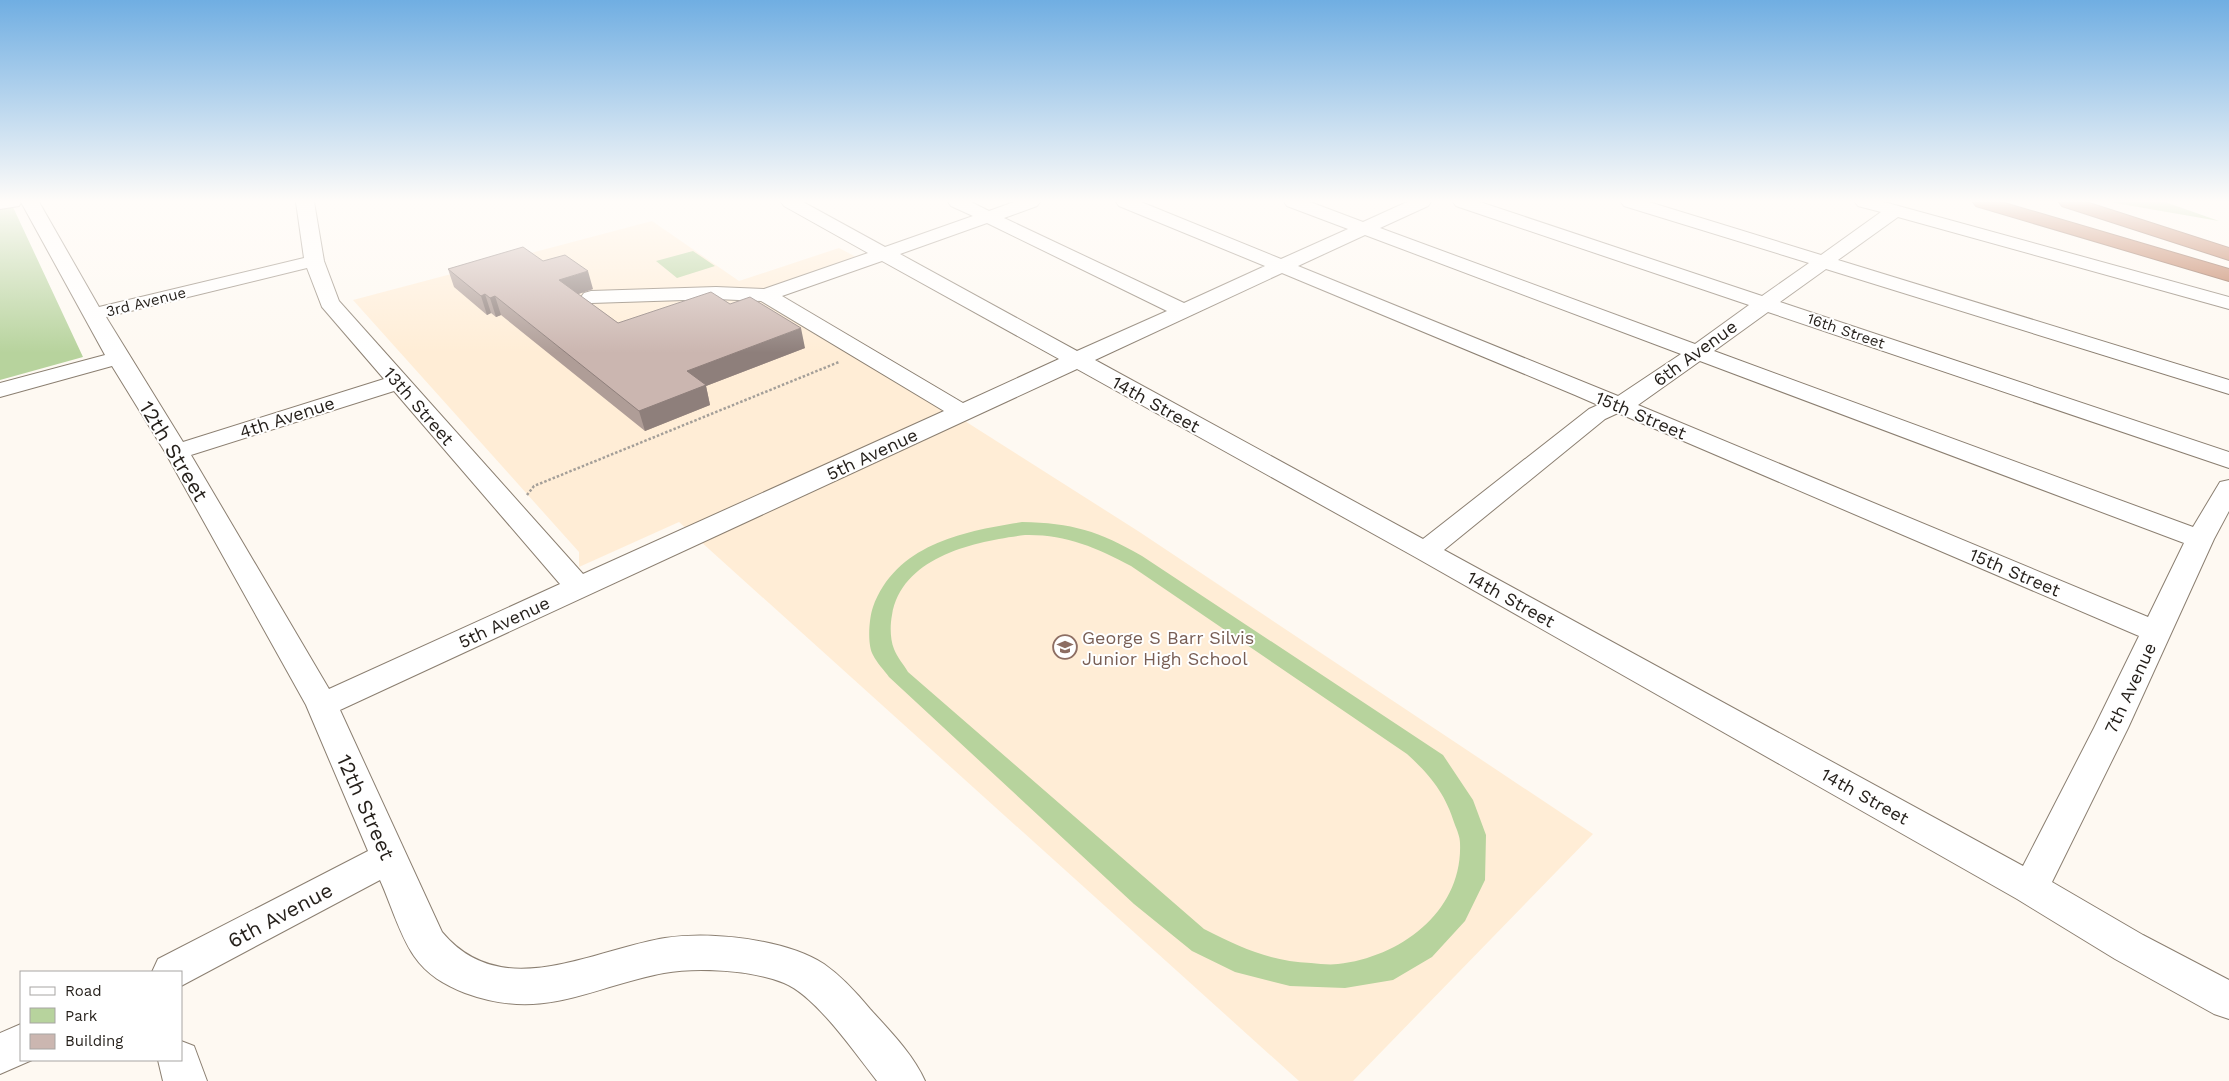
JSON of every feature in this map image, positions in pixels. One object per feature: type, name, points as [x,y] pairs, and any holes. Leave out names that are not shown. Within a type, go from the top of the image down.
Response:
[{"type":"highway","points":[[2153,252],[2229,275]]},
{"type":"highway","points":[[2188,252],[2229,266]]},
{"type":"street","name":"12th Street","points":[[59,252],[118,358],[177,452],[322,705],[427,942],[444,962],[468,976],[523,986],[566,983],[678,954],[734,956],[769,962],[798,970],[829,993],[903,1081]]},
{"type":"street","name":"13th Street","points":[[313,252],[328,304],[579,588]]},
{"type":"street","name":"14th Street","points":[[883,252],[1426,551],[2030,888],[2129,947],[2229,1001]]},
{"type":"street","points":[[591,297],[716,293],[766,295],[890,252]]},
{"type":"street","points":[[1062,252],[1184,311]]},
{"type":"street","name":"15th Street","points":[[1246,252],[2156,632]]},
{"type":"street","name":"5th Avenue","points":[[322,705],[1309,252]]},
{"type":"street","points":[[1429,252],[2200,539]]},
{"type":"street","name":"16th Street","points":[[1611,252],[2229,460]]},
{"type":"street","points":[[1796,252],[2229,387]]},
{"type":"street","name":"6th Avenue","points":[[1426,551],[1597,414],[1634,398],[1836,252]]},
{"type":"street","points":[[2047,252],[2229,303]]},
{"type":"street","name":"3rd Avenue","points":[[94,314],[314,261]]},
{"type":"street","points":[[766,295],[962,412]]},
{"type":"street","points":[[0,390],[118,358]]},
{"type":"street","name":"4th Avenue","points":[[177,452],[398,382]]},
{"type":"street","name":"7th Avenue","points":[[2030,888],[2111,728],[2200,539],[2229,488]]},
{"type":"street","name":"6th Avenue","points":[[174,971],[389,858]]},
{"type":"street","points":[[0,1054],[20,1044]]},
{"type":"street","points":[[179,1061],[185,1081]]},
{"type":"path","points":[[526,496],[534,486],[862,353]]},
{"type":"shaded area","name":"George S Barr Silvis Junior High School","points":[[533,252],[698,252],[739,281],[826,252],[847,252],[860,259],[757,295],[938,404],[1138,531],[1593,834],[1353,1081],[1299,1081],[679,522],[579,567],[579,552],[353,300]]},
{"type":"green space","points":[[0,252],[34,252],[83,357],[0,380]]},
{"type":"green space","points":[[688,252],[695,252],[715,266],[677,278],[656,261]]},
{"type":"green space","points":[[1022,522],[1056,524],[1085,530],[1127,547],[1443,755],[1473,800],[1486,835],[1485,880],[1465,921],[1432,957],[1393,980],[1345,988],[1290,986],[1235,972],[1192,951],[1134,904],[889,677],[873,655],[869,638],[873,607],[884,586],[898,568],[934,544],[977,530]],"holes":[[[1039,535],[1080,543],[1131,566],[1416,762],[1442,794],[1451,814],[1460,843],[1458,867],[1451,890],[1439,909],[1424,926],[1405,941],[1384,952],[1361,960],[1335,964],[1282,960],[1243,948],[1218,936],[1204,929],[908,672],[894,649],[891,628],[892,615],[899,595],[910,578],[926,565],[964,547],[1006,538]]]},
{"type":"building","points":[[504,252],[531,252],[543,261],[565,255],[588,271],[559,280],[618,323],[711,292],[730,304],[750,297],[801,328],[687,371],[706,385],[639,411],[495,296],[490,298],[485,294],[481,296],[448,269]]},
{"type":"place","name":"George S Barr Silvis Junior High School","points":[[1065,647]]}]
